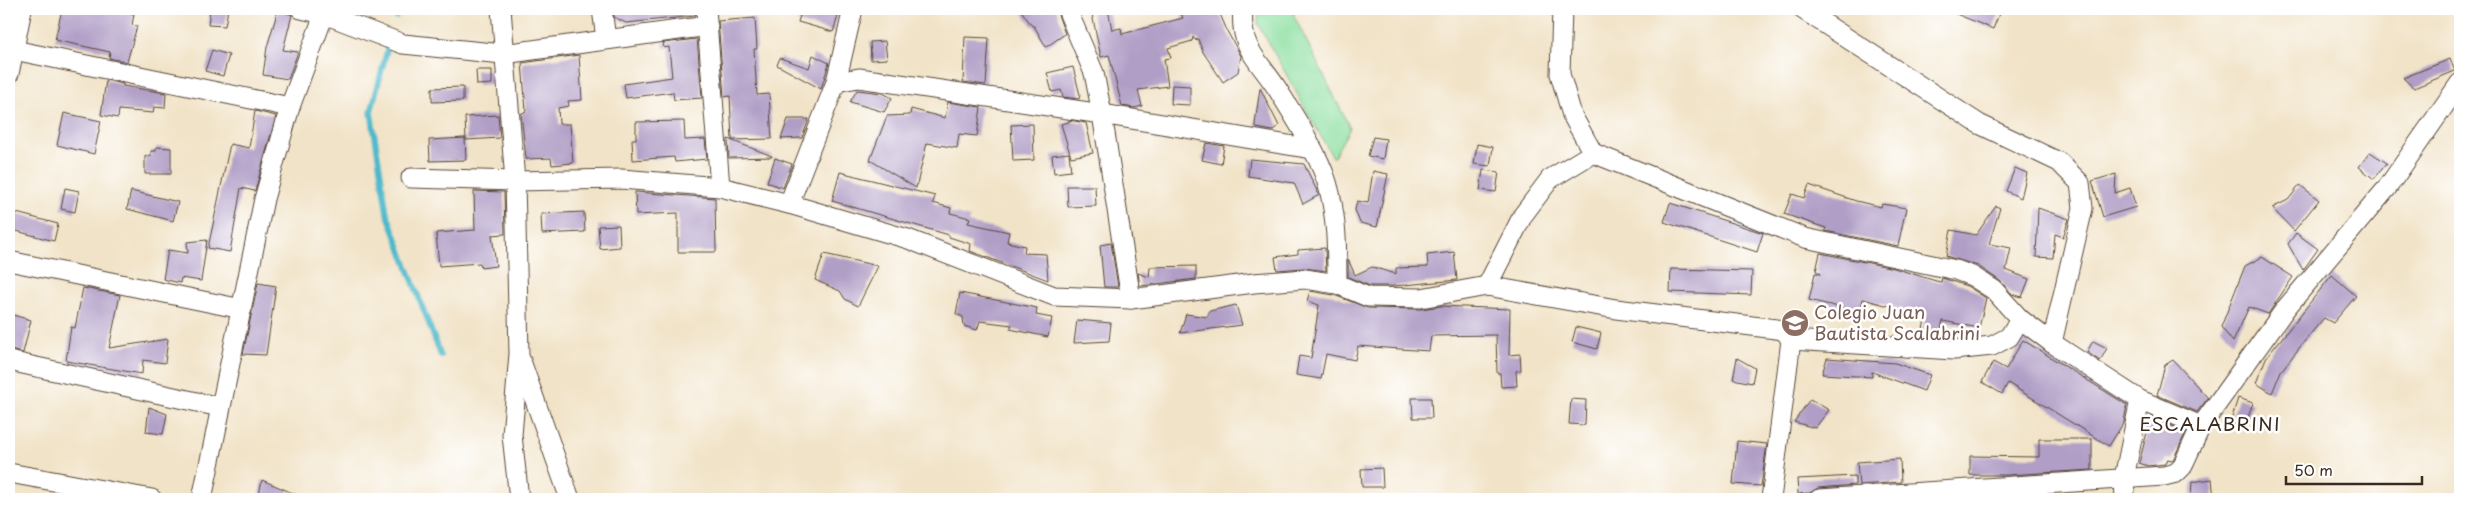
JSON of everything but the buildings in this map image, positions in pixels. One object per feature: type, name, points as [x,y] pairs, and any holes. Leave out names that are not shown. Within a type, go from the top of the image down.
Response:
[{"type":"street","points":[[9,74],[11,49],[22,9]]},
{"type":"street","points":[[302,9],[325,12],[403,44],[503,54],[606,39],[707,17],[720,187]]},
{"type":"street","points":[[501,9],[503,54],[515,181],[519,354],[512,435],[519,499]]},
{"type":"street","points":[[602,9],[606,39]]},
{"type":"street","points":[[789,204],[836,82],[853,9]]},
{"type":"street","points":[[1067,9],[1094,73],[1131,299]]},
{"type":"street","points":[[1243,9],[1242,20],[1249,52],[1278,89],[1312,149],[1327,181],[1336,230],[1337,284]]},
{"type":"street","points":[[1562,9],[1560,74],[1572,114],[1594,154],[1805,238],[1956,270],[1972,276],[1994,290],[2020,319],[2052,343],[2140,400],[2201,426]]},
{"type":"street","points":[[1802,9],[1979,124],[2059,162],[2080,183],[2083,208],[2052,343]]},
{"type":"street","points":[[202,499],[264,199],[290,107],[325,12]]},
{"type":"street","points":[[11,49],[290,107]]},
{"type":"street","points":[[836,82],[859,78],[1102,114],[1312,149]]},
{"type":"street","points":[[1819,499],[2176,473],[2182,467],[2201,426],[2286,308],[2387,188],[2460,83]]},
{"type":"street","points":[[1487,286],[1523,215],[1550,180],[1594,154]]},
{"type":"street","points":[[411,178],[515,181],[621,179],[720,187],[789,204],[908,238],[1054,296],[1131,299],[1305,279],[1337,284],[1368,297],[1421,298],[1487,286],[1616,310],[1784,330],[1791,340],[1771,499]]},
{"type":"street","points":[[9,261],[242,309]]},
{"type":"street","points":[[1791,340],[1964,349],[1992,346],[2009,337],[2020,319]]},
{"type":"street","points":[[519,354],[570,499]]},
{"type":"street","points":[[9,361],[220,407]]},
{"type":"street","points":[[2125,499],[2124,478],[2140,400]]},
{"type":"street","points":[[9,473],[152,499]]},
{"type":"green space","points":[[1259,9],[1294,9],[1294,16],[1350,128],[1333,158],[1258,24]]},
{"type":"waterway","points":[[396,17],[398,9]]},
{"type":"waterway","points":[[388,46],[371,112],[387,213],[441,356]]},
{"type":"place","name":"Colegio Juan Bautista Scalabrini","points":[[1795,323]]},
{"type":"district","name":"ESCALABRINI","points":[[2210,424]]}]
